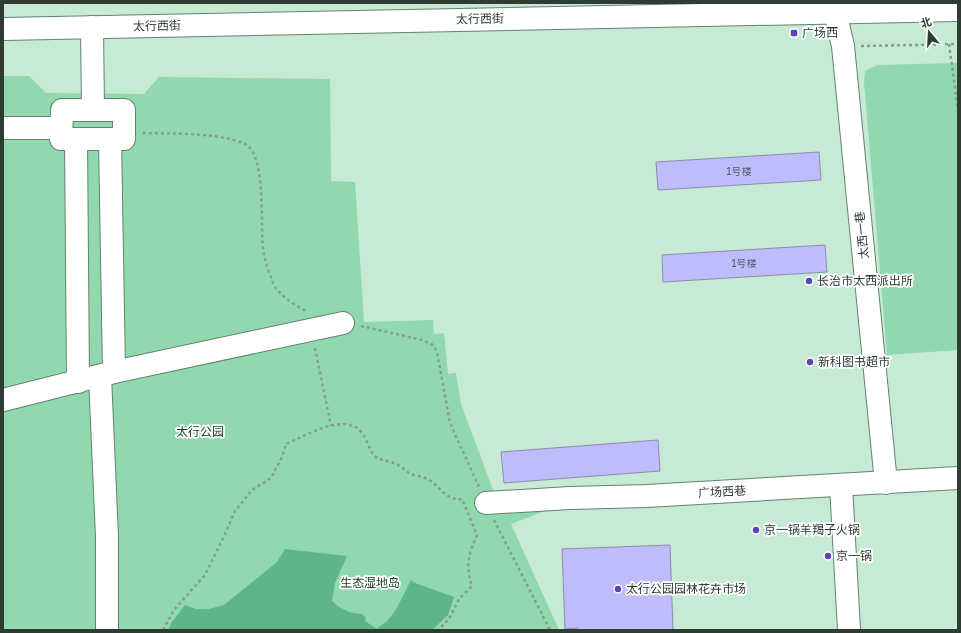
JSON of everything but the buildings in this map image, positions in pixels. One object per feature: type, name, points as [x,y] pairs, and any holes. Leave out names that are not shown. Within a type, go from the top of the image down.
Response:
[{"type":"street","name":"太行西街","points":[[3,29],[958,10]]},
{"type":"street","name":"太西一巷","points":[[835,12],[843,46],[886,483]]},
{"type":"street","points":[[92,27],[93,110]]},
{"type":"street","points":[[78,382],[69,134],[62,110],[124,110],[117,136],[107,374],[107,630]]},
{"type":"street","points":[[3,128],[69,134],[117,136]]},
{"type":"street","points":[[3,400],[310,322],[343,323]]},
{"type":"street","name":"广场西巷","points":[[486,503],[958,478]]},
{"type":"street","points":[[841,485],[849,630]]},
{"type":"path","points":[[949,44],[958,110]]},
{"type":"path","points":[[843,46],[958,44]]},
{"type":"path","points":[[117,136],[205,135],[231,140],[246,145],[254,151],[261,190],[264,255],[275,287],[310,322],[331,426]]},
{"type":"path","points":[[343,323],[375,328],[422,340],[433,345],[437,352],[450,423],[486,503],[550,630]]},
{"type":"path","points":[[163,630],[174,610],[205,575],[225,534],[234,511],[252,490],[271,478],[282,457],[286,444],[331,426],[342,424],[352,426],[362,432],[370,449],[376,457],[397,464],[409,473],[429,480],[454,500],[462,499],[477,535],[472,546],[468,563],[469,576],[472,586],[459,599],[449,619],[438,630]]},
{"type":"green space","points":[[958,63],[958,350],[887,355],[864,82],[865,71],[877,65]]},
{"type":"green space","name":"太行公园","points":[[3,76],[29,76],[46,93],[144,94],[159,77],[330,79],[331,181],[355,182],[364,322],[433,320],[434,334],[444,333],[448,374],[456,373],[461,404],[495,495],[558,506],[511,524],[559,630],[3,630]]},
{"type":"shaded area","points":[[285,549],[347,556],[335,583],[332,601],[346,610],[362,614],[366,618],[365,621],[377,629],[394,613],[411,580],[415,583],[454,597],[448,615],[432,630],[168,630],[185,605],[196,609],[209,609],[224,605],[277,562]]},
{"type":"place","name":"广场西","points":[[794,33]]},
{"type":"place","name":"长治市太西派出所","points":[[809,281]]},
{"type":"place","name":"新科图书超市","points":[[810,362]]},
{"type":"place","name":"京一锅羊羯子火锅","points":[[756,530]]},
{"type":"place","name":"京一锅","points":[[828,556]]},
{"type":"place","name":"太行公园园林花卉市场","points":[[618,589]]},
{"type":"park label","name":"生态湿地岛","points":[[370,583]]}]
